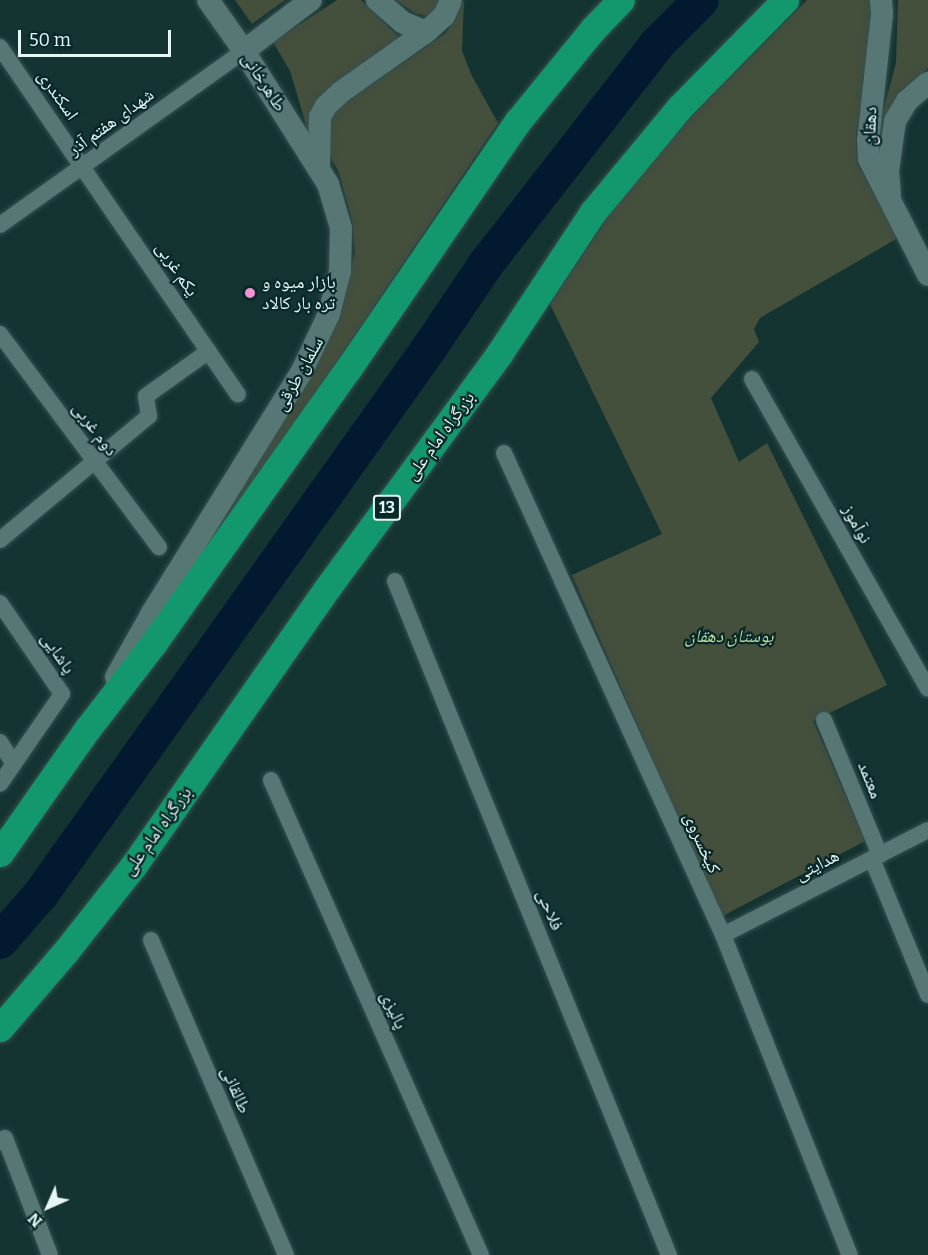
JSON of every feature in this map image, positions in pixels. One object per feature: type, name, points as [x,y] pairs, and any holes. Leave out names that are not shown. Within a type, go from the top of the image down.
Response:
[{"type":"highway","points":[[0,853],[88,728],[153,644],[341,379],[518,121],[593,29],[621,0]]},
{"type":"highway","name":"بزرگراه امام علی","points":[[0,1028],[66,951],[134,865],[328,587],[499,354],[593,212],[680,106],[785,0]]},
{"type":"main road","name":"طاهرخانی","points":[[208,0],[319,165]]},
{"type":"main road","points":[[244,51],[311,0]]},
{"type":"main road","points":[[377,0],[402,22],[426,32]]},
{"type":"main road","name":"سلمان طرقی","points":[[88,728],[152,613],[277,413],[323,330],[335,296],[342,250],[341,228],[328,184],[319,165],[320,117],[326,106],[341,92],[426,32],[444,16],[451,0]]},
{"type":"main road","name":"دهقان","points":[[881,0],[882,14],[868,140],[869,159],[928,275]]},
{"type":"main road","points":[[891,202],[888,171],[895,121],[907,101],[928,83]]},
{"type":"street","name":"اسکندری","points":[[0,47],[84,166]]},
{"type":"street","name":"شهدای هفتم آذر","points":[[0,225],[244,51]]},
{"type":"street","name":"یکم غربی","points":[[84,166],[238,394]]},
{"type":"street","name":"دوم غربی","points":[[0,334],[159,547]]},
{"type":"street","points":[[0,540],[96,463],[149,416],[146,396],[209,351]]},
{"type":"street","name":"نوآموز","points":[[752,379],[928,689]]},
{"type":"street","name":"کیخسروی","points":[[504,453],[723,935],[850,1255]]},
{"type":"street","name":"فلاحی","points":[[394,581],[669,1255]]},
{"type":"street","name":"پاشایی","points":[[0,603],[62,694],[0,784]]},
{"type":"street","name":"معتمد","points":[[824,720],[928,995]]},
{"type":"street","points":[[0,742],[14,764]]},
{"type":"street","name":"پالیزی","points":[[271,780],[481,1255]]},
{"type":"street","name":"هدایتی","points":[[723,935],[928,830]]},
{"type":"street","name":"طالقانی","points":[[151,940],[286,1255]]},
{"type":"street","points":[[3,1140],[50,1255]]},
{"type":"green space","points":[[235,0],[285,0],[252,24]]},
{"type":"green space","points":[[337,0],[361,0],[401,39],[310,138],[290,71],[273,42]]},
{"type":"green space","points":[[395,0],[440,0],[430,17],[415,13]]},
{"type":"green space","points":[[464,0],[462,51],[472,76],[498,123],[312,398],[211,540],[316,367],[341,313],[355,252],[352,220],[339,173],[325,146],[328,115],[446,33]]},
{"type":"green space","name":"بوستان دهقان","points":[[807,0],[871,0],[865,78],[856,136],[857,163],[898,238],[760,318],[754,329],[759,342],[711,398],[739,462],[767,443],[887,685],[813,721],[865,841],[721,917],[572,575],[662,534],[550,304],[627,189],[696,112]]},
{"type":"green space","points":[[898,0],[928,0],[928,68],[892,102],[880,144],[881,168],[877,152],[879,126],[896,63]]},
{"type":"waterway","points":[[0,941],[41,894],[430,347],[486,264],[657,44],[701,0]]},
{"type":"place","name":"بازار میوه و تره بار کالاد","points":[[250,293]]}]
